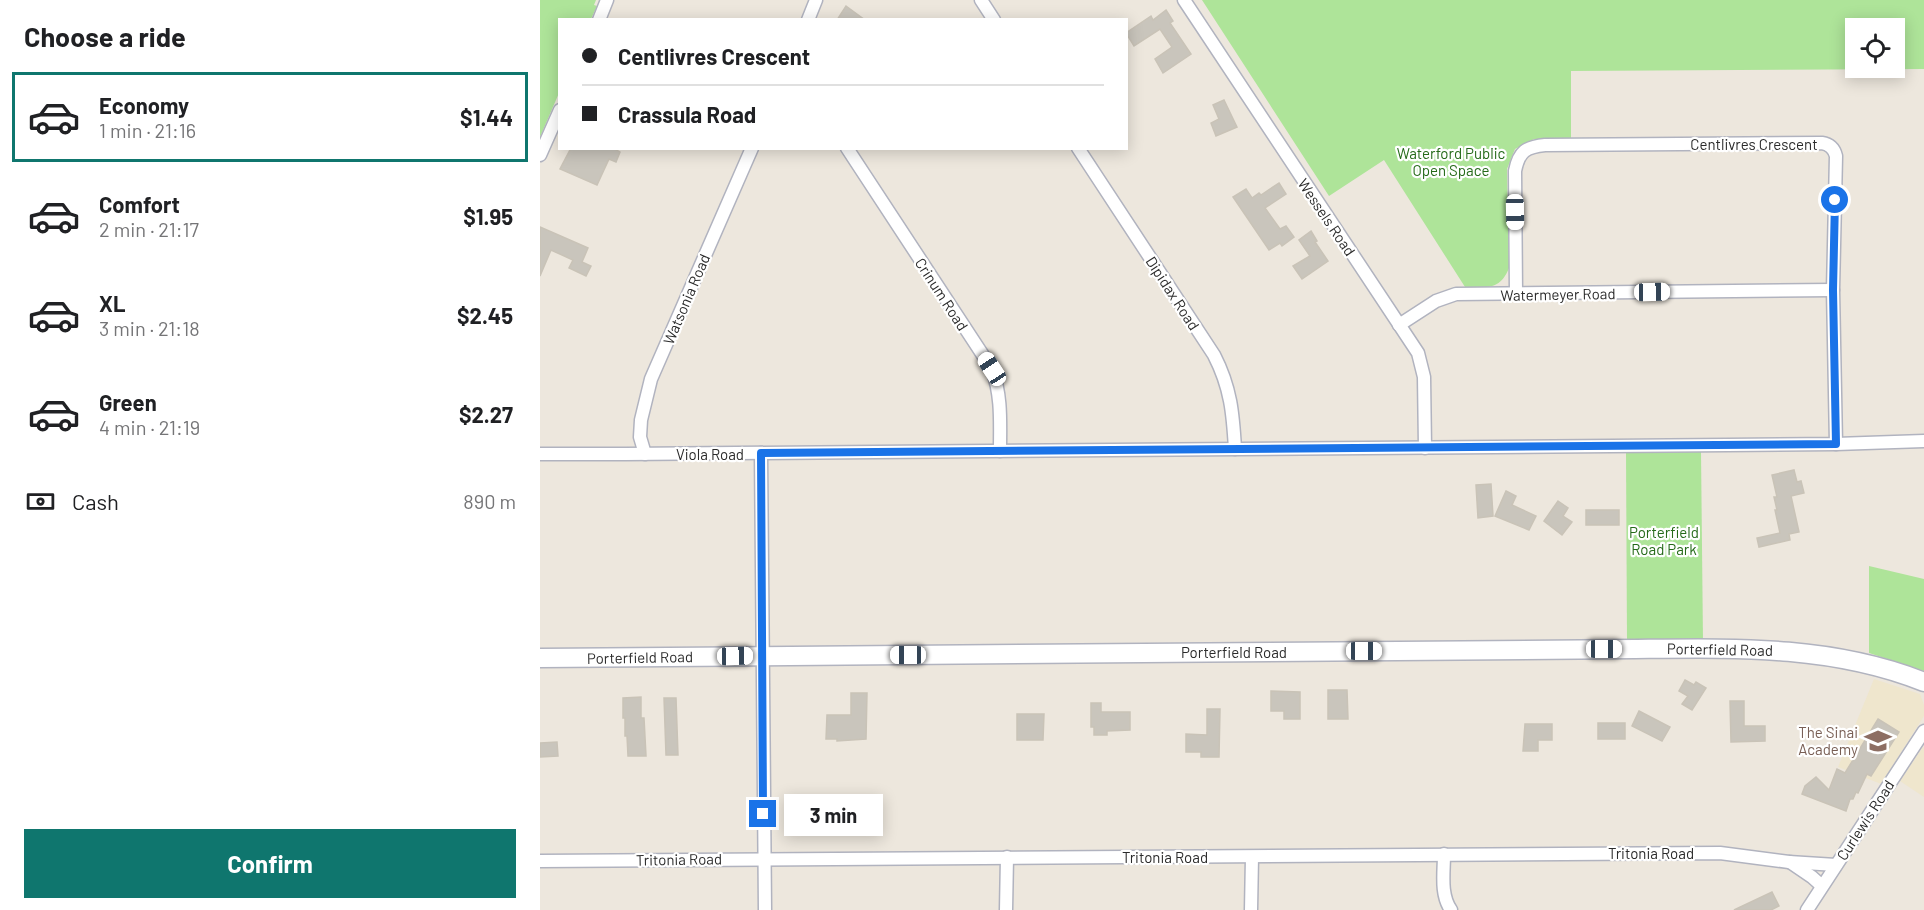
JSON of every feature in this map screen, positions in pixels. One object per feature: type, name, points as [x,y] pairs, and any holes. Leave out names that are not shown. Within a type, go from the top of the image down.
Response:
[{"type":"street","points":[[600,18],[607,0]]},
{"type":"street","points":[[809,18],[816,0]]},
{"type":"street","points":[[981,0],[993,18]]},
{"type":"street","name":"Wessels Road","points":[[1184,0],[1418,354],[1422,364],[1425,388],[1425,448]]},
{"type":"street","points":[[540,155],[558,114]]},
{"type":"street","name":"Centlivres Crescent","points":[[1516,294],[1515,171],[1517,161],[1529,148],[1545,145],[1821,143],[1828,145],[1834,150],[1836,156],[1833,290],[1836,444]]},
{"type":"street","name":"Watsonia Road","points":[[645,454],[640,437],[641,420],[651,380],[751,150]]},
{"type":"street","name":"Crinum Road","points":[[848,150],[992,369],[998,386],[1000,403],[1000,452]]},
{"type":"street","name":"Dipidax Road","points":[[1079,150],[1214,355],[1223,373],[1233,408],[1235,449]]},
{"type":"street","name":"Watermeyer Road","points":[[1399,325],[1436,301],[1463,294],[1833,290]]},
{"type":"street","name":"Viola Road","points":[[540,454],[1000,452],[1836,444],[1924,441]]},
{"type":"street","points":[[761,453],[765,910]]},
{"type":"street","name":"Porterfield Road","points":[[540,658],[1635,648],[1768,649],[1850,660],[1924,682]]},
{"type":"street","name":"Curlewis Road","points":[[1807,910],[1924,731]]},
{"type":"street","name":"Tritonia Road","points":[[540,861],[1720,853],[1789,862],[1836,865]]},
{"type":"street","points":[[1444,854],[1443,892],[1451,910]]},
{"type":"street","points":[[1251,910],[1252,856]]},
{"type":"street","points":[[1006,910],[1007,857]]},
{"type":"street","name":"Tritonia Road","points":[[1789,862],[1822,886]]},
{"type":"shaded area","name":"The Sinai Academy","points":[[1874,679],[1920,694],[1924,705],[1924,716],[1881,784],[1838,767]]},
{"type":"shaded area","points":[[1924,748],[1924,797],[1900,781]]},
{"type":"green space","points":[[540,0],[596,0],[594,5],[597,6],[591,18],[558,18],[558,95],[540,137]]},
{"type":"green space","name":"Waterford Public Open Space","points":[[1202,0],[1924,0],[1924,69],[1905,69],[1905,18],[1845,18],[1845,69],[1571,71],[1571,139],[1534,139],[1515,149],[1507,169],[1509,268],[1501,281],[1492,286],[1465,287],[1384,160],[1329,196]]},
{"type":"green space","name":"Porterfield Road Park","points":[[1626,451],[1701,451],[1703,642],[1627,642]]},
{"type":"green space","points":[[1869,566],[1924,579],[1924,671],[1869,653]]},
{"type":"building","points":[[846,6],[862,18],[838,18]]},
{"type":"building","points":[[1166,10],[1173,21],[1170,23],[1191,54],[1163,73],[1155,59],[1172,47],[1160,29],[1134,46],[1128,36],[1128,32],[1151,16],[1153,20]]},
{"type":"building","points":[[1224,100],[1237,127],[1216,136],[1211,123],[1219,119],[1213,105]]},
{"type":"building","points":[[570,150],[616,150],[620,152],[616,162],[609,159],[597,185],[560,169]]},
{"type":"building","points":[[1279,183],[1286,194],[1265,208],[1280,229],[1286,226],[1294,237],[1282,246],[1280,243],[1269,250],[1233,197],[1246,189],[1252,198]]},
{"type":"building","points":[[540,227],[588,248],[582,262],[591,266],[586,276],[569,268],[573,260],[551,250],[540,276]]},
{"type":"building","points":[[1311,231],[1317,241],[1315,242],[1328,261],[1302,279],[1293,266],[1310,256],[1299,240]]},
{"type":"building","points":[[1794,470],[1797,482],[1801,481],[1804,493],[1791,496],[1799,532],[1789,534],[1790,540],[1759,547],[1757,538],[1780,533],[1775,510],[1777,510],[1774,497],[1777,497],[1772,475]]},
{"type":"building","points":[[1491,484],[1493,516],[1478,518],[1476,485]]},
{"type":"building","points":[[1506,491],[1516,496],[1512,505],[1536,516],[1529,530],[1495,516]]},
{"type":"building","points":[[1558,501],[1568,508],[1563,516],[1572,522],[1562,535],[1544,521]]},
{"type":"building","points":[[1586,510],[1619,510],[1619,525],[1586,525]]},
{"type":"building","points":[[1685,680],[1694,685],[1696,682],[1706,688],[1692,710],[1682,704],[1688,696],[1679,691]]},
{"type":"building","points":[[1328,690],[1347,690],[1348,719],[1328,719]]},
{"type":"building","points":[[1271,691],[1300,692],[1300,719],[1284,719],[1284,711],[1271,711]]},
{"type":"building","points":[[851,693],[867,693],[866,739],[837,741],[837,739],[826,739],[827,715],[851,715]]},
{"type":"building","points":[[641,697],[646,756],[628,756],[623,698]]},
{"type":"building","points":[[664,698],[676,698],[678,755],[666,755]]},
{"type":"building","points":[[1730,701],[1744,701],[1744,726],[1765,726],[1765,741],[1731,742]]},
{"type":"building","points":[[1091,703],[1101,703],[1101,712],[1130,712],[1130,730],[1107,731],[1107,735],[1094,735],[1094,727],[1091,727]]},
{"type":"building","points":[[1207,709],[1220,709],[1219,757],[1201,757],[1201,752],[1186,752],[1186,734],[1207,735]]},
{"type":"building","points":[[1639,711],[1670,727],[1662,741],[1632,726]]},
{"type":"building","points":[[1017,714],[1044,714],[1043,740],[1017,740]]},
{"type":"building","points":[[1878,719],[1899,732],[1871,776],[1867,774],[1858,793],[1856,792],[1853,799],[1850,799],[1846,811],[1802,794],[1805,786],[1816,777],[1829,790],[1837,769],[1845,773]]},
{"type":"building","points":[[1598,723],[1625,723],[1625,739],[1598,739]]},
{"type":"building","points":[[1525,724],[1552,724],[1552,740],[1538,740],[1538,751],[1523,751]]},
{"type":"building","points":[[557,742],[558,756],[540,757],[540,743]]},
{"type":"building","points":[[1772,892],[1779,906],[1771,910],[1734,910]]},
{"type":"place","name":"The Sinai Academy","points":[[1878,741]]},
{"type":"route","points":[[763,814],[761,453],[1836,444],[1833,290],[1835,200]]}]
